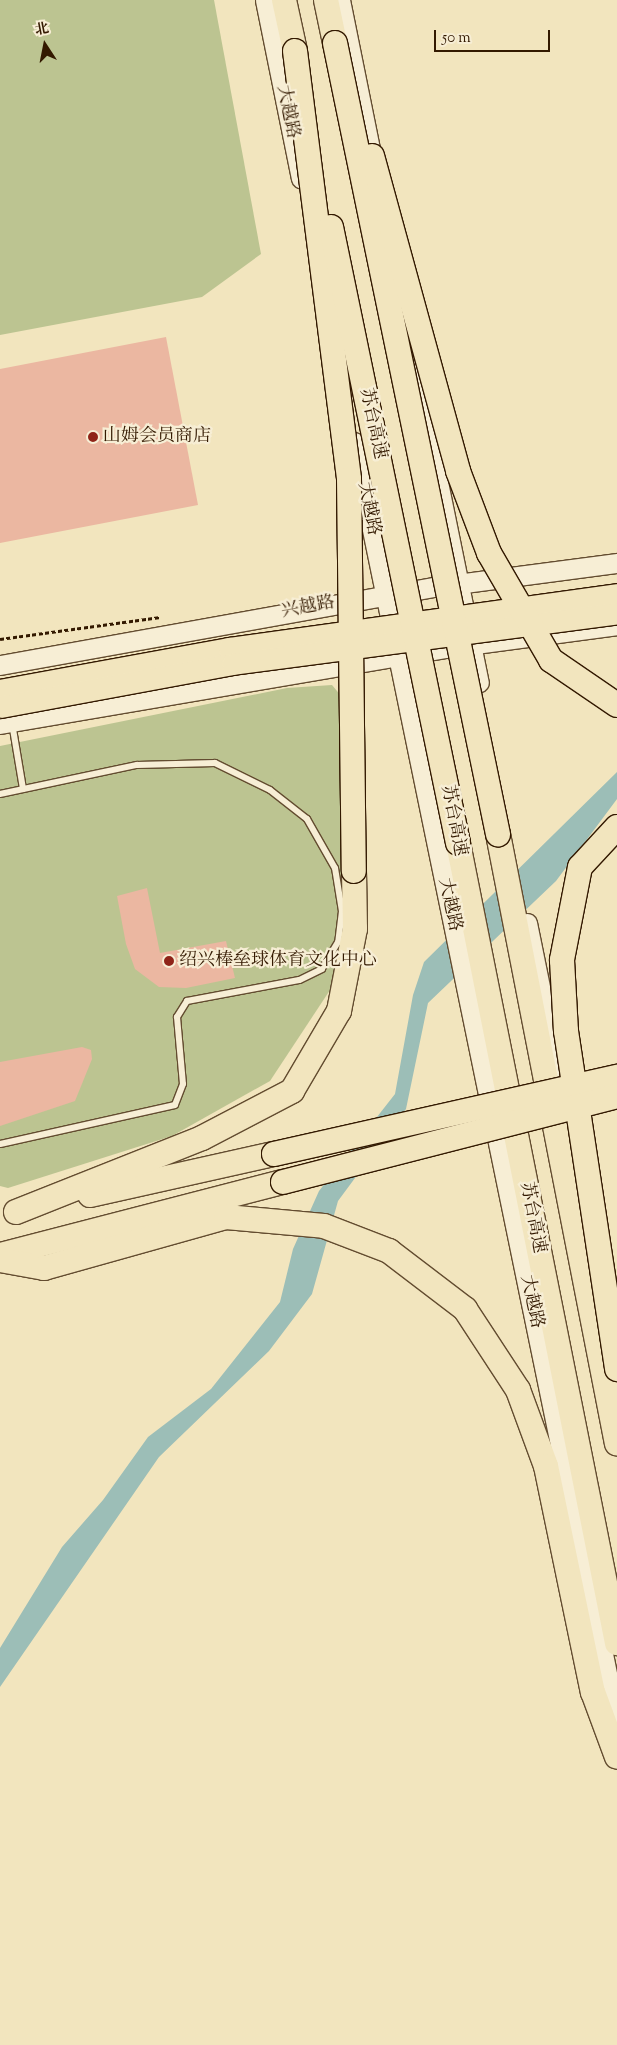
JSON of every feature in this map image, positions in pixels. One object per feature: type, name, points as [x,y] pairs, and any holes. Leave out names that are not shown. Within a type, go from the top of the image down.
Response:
[{"type":"highway","name":"苏台高速","points":[[284,0],[428,694],[617,1643]]},
{"type":"highway","points":[[326,0],[469,684],[617,1444]]},
{"type":"highway","points":[[335,43],[382,188],[458,471],[489,553],[551,660],[617,705]]},
{"type":"highway","points":[[8,1214],[202,1138],[292,1091],[339,1011],[355,929],[349,479],[295,51]]},
{"type":"highway","points":[[0,690],[229,648],[617,594]]},
{"type":"highway","points":[[4,718],[232,664],[617,613]]},
{"type":"highway","points":[[617,827],[580,867],[562,960],[566,1031],[617,1368]]},
{"type":"highway","points":[[8,1214],[617,1077]]},
{"type":"highway","points":[[0,1254],[617,1096]]},
{"type":"highway","points":[[0,1260],[44,1268],[226,1217],[324,1226],[389,1251],[465,1309],[518,1390],[546,1466],[593,1692],[617,1757]]},
{"type":"main road","name":"大越路","points":[[265,0],[385,595],[617,1722]]},
{"type":"main road","points":[[340,0],[617,1368]]},
{"type":"main road","name":"兴越路","points":[[0,665],[385,595],[458,583],[617,563]]},
{"type":"main road","points":[[4,718],[471,644],[617,626]]},
{"type":"lane","points":[[4,718],[23,789]]},
{"type":"lane","points":[[0,794],[136,765],[215,763],[270,790],[307,819],[336,868],[342,911],[338,942],[322,969],[299,980],[187,1002],[177,1017],[183,1084],[175,1105],[0,1144]]},
{"type":"green space","points":[[0,0],[214,0],[261,254],[202,297],[0,335]]},
{"type":"green space","name":"绍兴棒垒球体育文化中心","points":[[332,685],[342,697],[346,935],[332,987],[270,1081],[172,1136],[8,1188],[0,1186],[0,746],[287,688]]},
{"type":"water","points":[[617,772],[617,799],[556,881],[428,1003],[406,1109],[338,1201],[312,1294],[269,1351],[159,1457],[0,1687],[0,1648],[62,1547],[103,1500],[148,1437],[211,1389],[280,1302],[293,1249],[319,1191],[395,1094],[413,995],[424,962]]},
{"type":"building","name":"山姆会员商店","points":[[166,337],[198,505],[0,543],[0,369]]},
{"type":"building","points":[[147,888],[160,953],[226,941],[235,978],[186,988],[159,987],[135,969],[126,944],[117,896]]},
{"type":"building","points":[[82,1047],[91,1050],[92,1059],[75,1101],[0,1126],[0,1062]]},
{"type":"place","name":"山姆会员商店","points":[[93,437]]},
{"type":"place","name":"绍兴棒垒球体育文化中心","points":[[169,961]]}]
